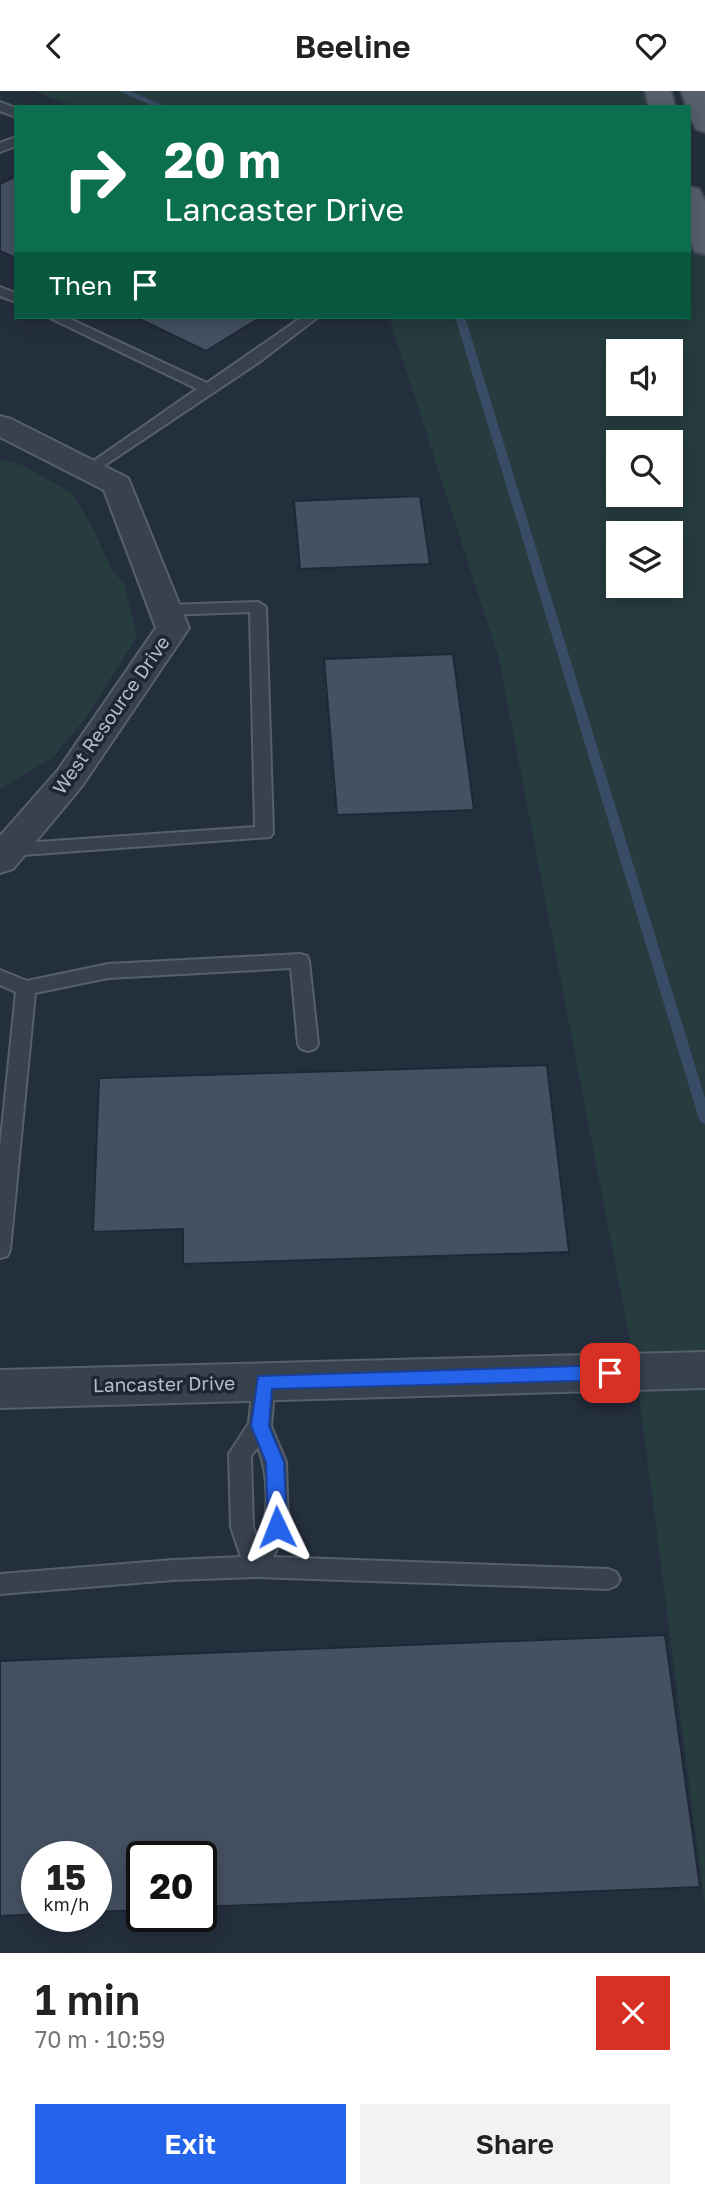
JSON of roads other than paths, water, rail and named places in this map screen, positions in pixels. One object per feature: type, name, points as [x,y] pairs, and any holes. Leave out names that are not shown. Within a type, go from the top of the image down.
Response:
[{"type":"main road","points":[[694,91],[705,124]]},
{"type":"main road","points":[[691,198],[705,246]]},
{"type":"street","name":"West Resource Drive","points":[[0,425],[117,485],[173,628],[70,778],[4,855]]},
{"type":"street","name":"Lancaster Drive","points":[[0,1389],[700,1370]]},
{"type":"lane","points":[[59,319],[208,389]]},
{"type":"lane","points":[[90,470],[126,441],[269,351],[309,319]]},
{"type":"lane","points":[[4,855],[264,833],[258,607],[166,610]]},
{"type":"lane","points":[[0,977],[26,988],[108,971],[300,961],[308,1044]]},
{"type":"lane","points":[[0,1250],[26,988]]},
{"type":"lane","points":[[256,1567],[277,1527],[275,1462],[260,1426],[264,1382]]},
{"type":"lane","points":[[256,1567],[242,1527],[240,1454],[260,1426]]},
{"type":"lane","points":[[0,1584],[173,1570],[256,1567],[608,1579]]},
{"type":"waterway","points":[[123,91],[158,105]]},
{"type":"waterway","points":[[461,319],[705,1119]]}]
